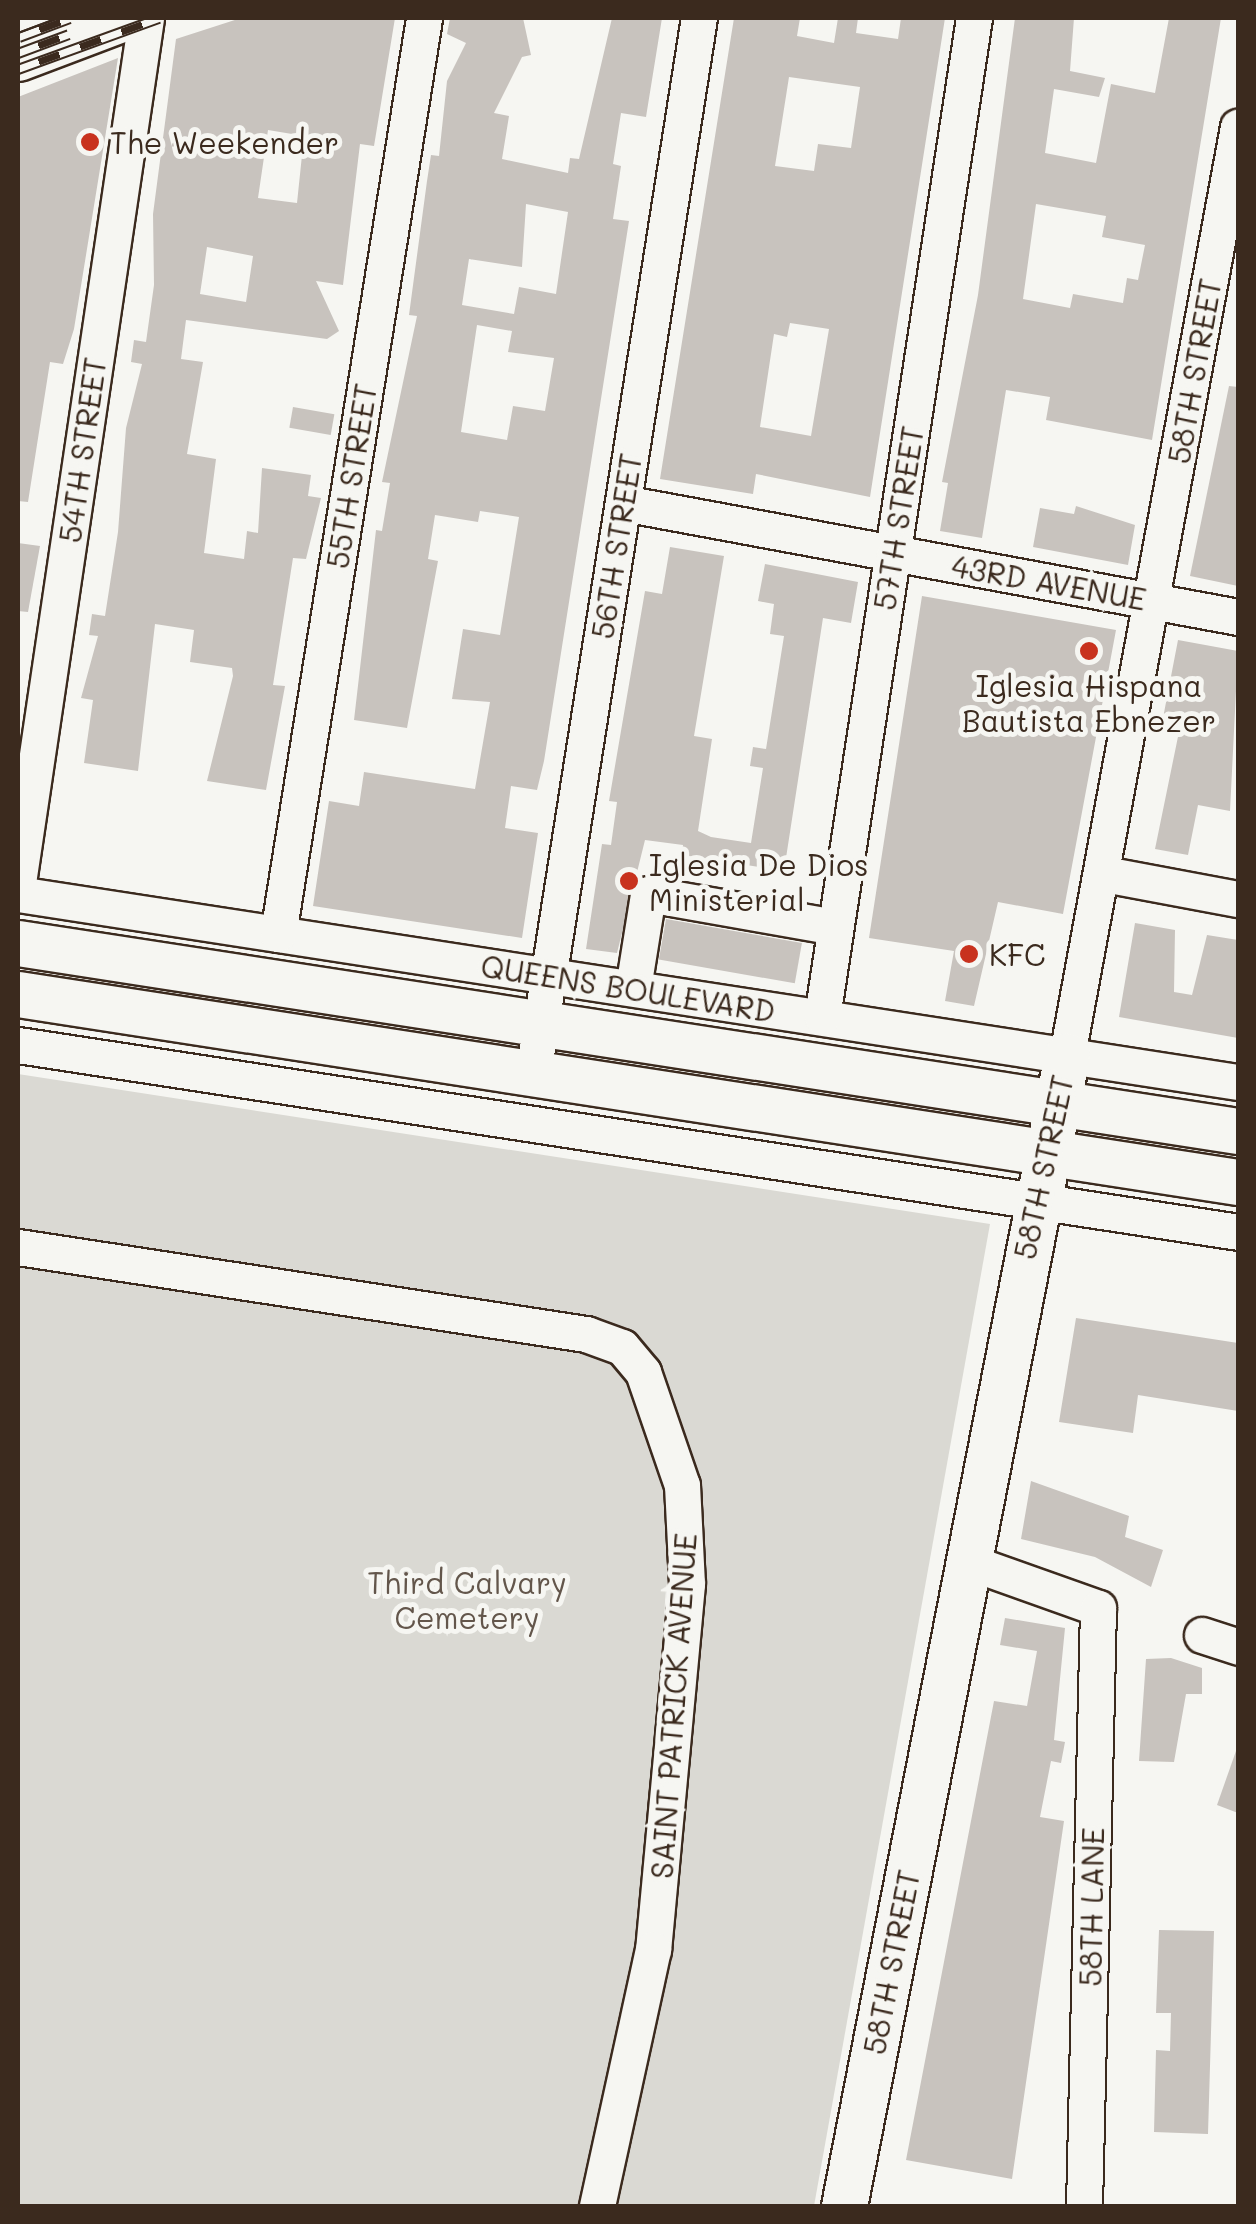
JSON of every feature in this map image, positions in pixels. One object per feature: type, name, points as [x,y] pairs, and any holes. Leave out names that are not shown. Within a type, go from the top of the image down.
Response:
[{"type":"main road","points":[[18,58],[124,18]]},
{"type":"main road","name":"QUEENS BOULEVARD","points":[[18,944],[1238,1131]]},
{"type":"main road","points":[[18,994],[1238,1182]]},
{"type":"main road","name":"58TH STREET","points":[[844,2206],[1035,1202],[1067,1056]]},
{"type":"street","name":"54TH STREET","points":[[18,884],[146,18]]},
{"type":"street","name":"55TH STREET","points":[[278,934],[424,18]]},
{"type":"street","name":"56TH STREET","points":[[533,1074],[699,18]]},
{"type":"street","name":"57TH STREET","points":[[822,1018],[974,18]]},
{"type":"street","name":"58TH STREET","points":[[1067,1056],[1154,601],[1227,251],[1238,127]]},
{"type":"street","name":"43RD AVENUE","points":[[623,503],[1238,617]]},
{"type":"street","points":[[1104,874],[1238,899]]},
{"type":"street","name":"QUEENS BOULEVARD","points":[[18,894],[1238,1082]]},
{"type":"street","points":[[632,988],[648,894],[835,927]]},
{"type":"street","points":[[18,1045],[1238,1232]]},
{"type":"street","name":"SAINT PATRICK AVENUE","points":[[18,1247],[586,1334],[622,1347],[643,1372],[677,1459],[687,1584],[653,1949],[597,2206]]},
{"type":"street","name":"58TH LANE","points":[[969,1562],[1098,1608],[1084,2206]]},
{"type":"street","points":[[1202,1635],[1238,1647]]},
{"type":"green space","name":"Third Calvary Cemetery","points":[[18,1074],[990,1224],[814,2206],[18,2206]]},
{"type":"building","points":[[241,18],[395,18],[374,146],[360,144],[343,285],[316,281],[339,331],[327,339],[186,320],[181,359],[203,362],[187,454],[216,459],[204,553],[244,559],[247,531],[258,533],[262,468],[311,475],[308,496],[321,498],[306,559],[293,558],[273,685],[285,686],[266,790],[207,781],[232,668],[190,662],[194,630],[155,624],[138,771],[84,763],[93,700],[81,698],[98,636],[89,635],[92,614],[105,616],[118,532],[126,428],[142,364],[131,362],[134,340],[146,342],[154,285],[153,214],[176,39]],"holes":[[[268,130],[304,136],[297,203],[258,198]],[[207,247],[253,256],[246,302],[200,294]]]},
{"type":"building","points":[[450,18],[523,18],[531,55],[522,57],[494,113],[509,116],[502,159],[568,173],[570,158],[579,159],[612,18],[662,18],[646,117],[621,113],[613,164],[621,166],[613,219],[629,221],[544,761],[537,790],[511,786],[505,828],[538,833],[522,938],[313,906],[329,801],[359,806],[364,772],[475,789],[490,702],[452,699],[463,629],[500,635],[519,517],[480,511],[478,522],[435,515],[428,559],[438,561],[407,728],[354,720],[376,530],[382,531],[390,483],[382,482],[417,316],[409,315],[431,155],[439,156],[447,81],[466,43],[447,34]],"holes":[[[526,204],[568,212],[556,294],[519,287],[514,314],[462,305],[469,259],[522,267]],[[477,325],[512,331],[508,352],[554,358],[545,411],[513,406],[507,440],[461,432]]]},
{"type":"building","points":[[734,18],[800,18],[797,36],[834,43],[838,18],[858,18],[856,33],[898,39],[901,18],[945,18],[870,497],[756,474],[753,494],[660,479]],"holes":[[[789,77],[860,87],[851,148],[818,144],[814,171],[775,166]],[[790,323],[829,329],[811,436],[760,427],[774,334],[787,337]]]},
{"type":"building","points":[[1015,18],[1074,18],[1070,71],[1105,78],[1099,97],[1054,89],[1045,153],[1096,163],[1111,84],[1155,93],[1169,18],[1221,18],[1152,440],[1046,420],[1050,397],[1006,390],[982,538],[940,531],[948,483],[942,482],[978,295]],"holes":[[[1036,204],[1106,216],[1102,237],[1145,245],[1138,280],[1127,278],[1123,303],[1073,294],[1070,308],[1023,299]]]},
{"type":"building","points":[[118,58],[74,329],[63,364],[50,362],[28,502],[18,501],[18,97]]},
{"type":"building","points":[[1229,386],[1238,387],[1238,586],[1190,576]]},
{"type":"building","points":[[293,407],[334,414],[331,435],[289,428]]},
{"type":"building","points":[[1076,506],[1135,525],[1128,565],[1033,547],[1040,508],[1074,514]]},
{"type":"building","points":[[18,543],[40,546],[28,612],[18,611]]},
{"type":"building","points":[[670,547],[724,556],[694,736],[712,739],[698,831],[711,837],[751,843],[763,768],[750,766],[753,747],[766,749],[784,636],[770,634],[774,604],[758,601],[765,564],[858,582],[851,623],[823,618],[784,871],[682,855],[683,845],[645,840],[617,953],[586,949],[602,844],[611,845],[617,802],[609,801],[645,591],[662,594]]},
{"type":"building","points":[[922,596],[1116,630],[1063,914],[998,902],[974,1006],[945,1001],[954,951],[869,938]]},
{"type":"building","points":[[1178,640],[1238,651],[1230,811],[1198,805],[1188,855],[1155,849],[1181,722],[1163,718]]},
{"type":"building","points":[[666,919],[802,943],[795,983],[659,959]]},
{"type":"building","points":[[1135,923],[1175,930],[1174,992],[1192,995],[1207,935],[1238,940],[1238,1038],[1119,1017]]},
{"type":"building","points":[[1076,1318],[1238,1343],[1238,1411],[1138,1395],[1133,1433],[1059,1422]]},
{"type":"building","points":[[1031,1481],[1129,1516],[1125,1537],[1163,1550],[1151,1587],[1095,1557],[1021,1539]]},
{"type":"building","points":[[1005,1618],[1065,1628],[1054,1740],[1065,1742],[1061,1763],[1051,1761],[1040,1817],[1064,1821],[1012,2179],[906,2160],[994,1701],[1027,1706],[1037,1651],[1000,1645]]},
{"type":"building","points":[[1171,1658],[1202,1668],[1202,1694],[1186,1694],[1174,1762],[1139,1761],[1146,1659]]},
{"type":"building","points":[[1238,1752],[1238,1813],[1217,1805]]},
{"type":"building","points":[[1159,1930],[1214,1931],[1208,2134],[1154,2132],[1156,2050],[1170,2051],[1171,2013],[1156,2013]]},
{"type":"railway","points":[[19,37],[70,18]]},
{"type":"railway","points":[[18,69],[159,18]]},
{"type":"railway","points":[[18,53],[69,34]]},
{"type":"place","name":"The Weekender","points":[[90,142]]},
{"type":"place","name":"Iglesia Hispana Bautista Ebnezer","points":[[1089,651]]},
{"type":"place","name":"Iglesia De Dios Ministerial","points":[[629,881]]},
{"type":"place","name":"KFC","points":[[969,954]]}]
